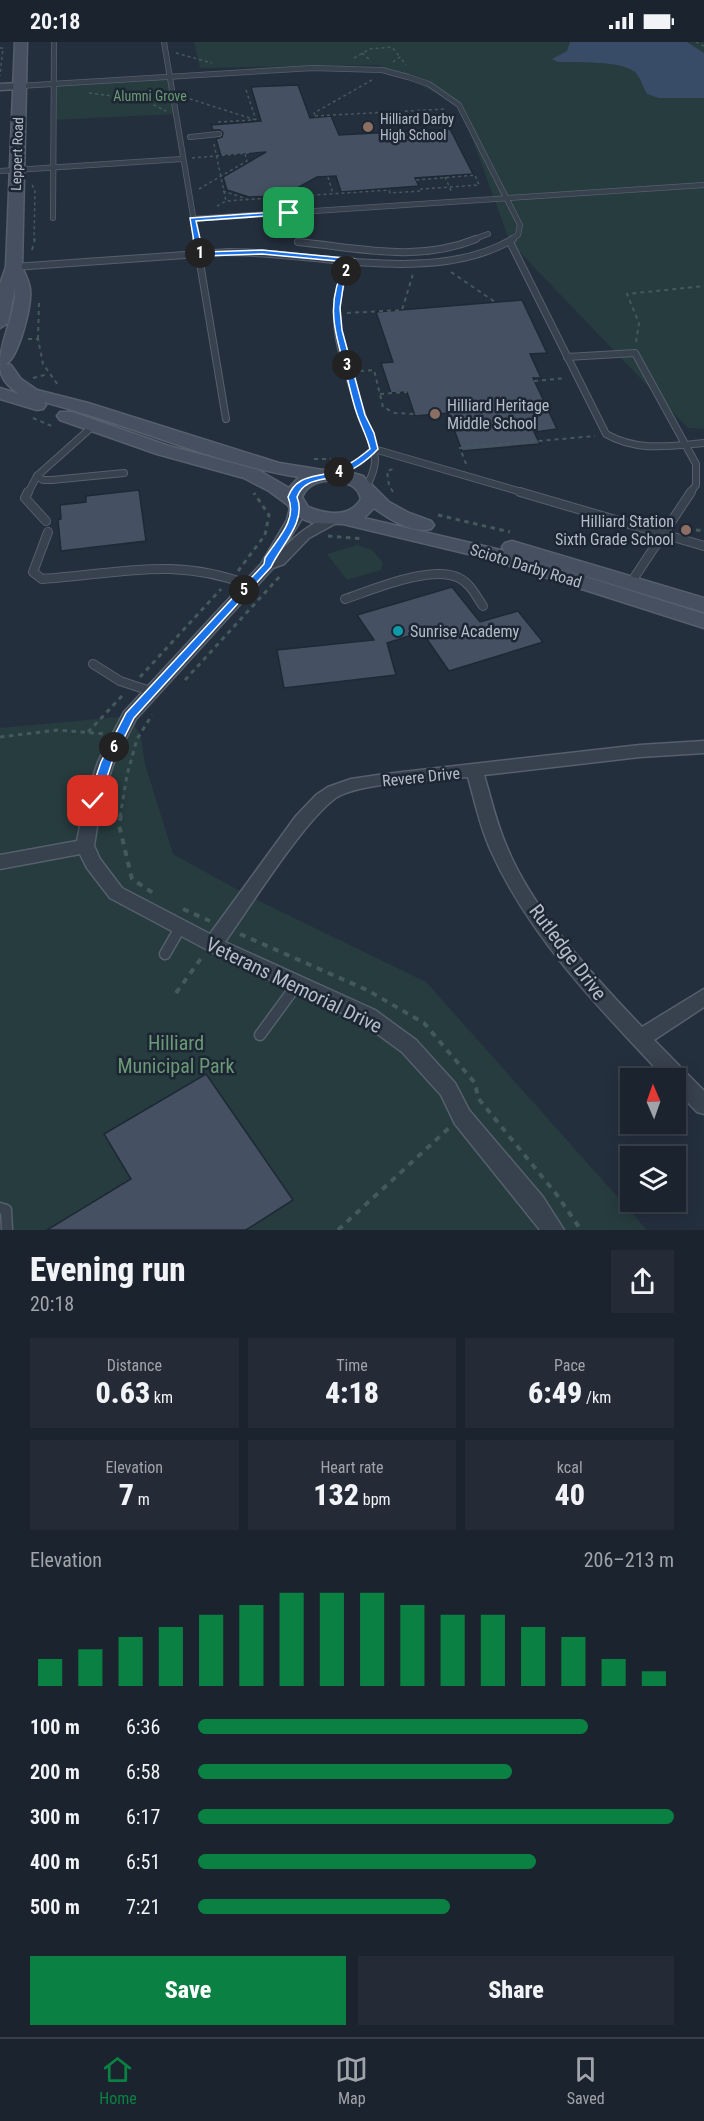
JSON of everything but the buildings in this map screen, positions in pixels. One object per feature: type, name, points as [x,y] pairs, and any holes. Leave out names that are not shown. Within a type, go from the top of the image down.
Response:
[{"type":"main road","name":"Leppert Road","points":[[4,360],[23,303],[21,277],[23,169],[19,86],[21,42]]},
{"type":"main road","name":"Leppert Road","points":[[0,323],[7,278],[22,266]]},
{"type":"main road","points":[[0,393],[86,432],[251,474],[309,516],[336,526],[366,509],[371,502],[369,491],[359,480],[278,468],[31,393],[15,383],[4,360]]},
{"type":"main road","points":[[296,505],[295,489],[302,483],[329,475]]},
{"type":"main road","name":"Scioto Darby Road","points":[[369,491],[382,506],[416,523],[544,555],[704,621]]},
{"type":"main road","name":"Scioto Darby Road","points":[[336,526],[490,554],[628,589],[704,605]]},
{"type":"street","points":[[0,87],[19,86]]},
{"type":"street","points":[[268,565],[294,520],[296,505]]},
{"type":"street","points":[[0,862],[85,846],[93,801],[106,762],[130,716],[268,565],[279,561],[304,535],[336,526]]},
{"type":"street","name":"Revere Drive","points":[[213,944],[223,927],[331,787],[640,752],[704,747]]},
{"type":"street","name":"Rutledge Drive","points":[[475,771],[501,853],[537,915],[603,999],[704,1105]]},
{"type":"street","name":"Veterans Memorial Drive","points":[[85,846],[103,878],[116,893],[180,928],[368,1016],[409,1046],[448,1089],[462,1117],[535,1204],[553,1230]]},
{"type":"street","points":[[641,1038],[704,997]]},
{"type":"lane","points":[[54,42],[52,168],[54,218]]},
{"type":"lane","points":[[164,42],[226,419]]},
{"type":"lane","points":[[19,86],[313,68],[382,70],[429,84],[459,105],[520,225],[518,235],[510,242],[450,262],[400,264],[251,252],[22,266]]},
{"type":"lane","points":[[190,137],[219,134]]},
{"type":"lane","points":[[0,171],[182,159]]},
{"type":"lane","points":[[193,219],[704,185]]},
{"type":"lane","points":[[298,242],[397,252],[432,252],[457,246],[488,234]]},
{"type":"lane","points":[[510,242],[606,434],[617,442],[633,447],[704,443]]},
{"type":"lane","points":[[328,257],[334,245]]},
{"type":"lane","points":[[457,246],[474,255]]},
{"type":"lane","points":[[397,252],[400,264]]},
{"type":"lane","points":[[352,261],[340,281],[336,308],[338,330],[361,415],[370,433],[374,449],[376,467],[369,491]]},
{"type":"lane","points":[[567,357],[635,353],[696,464],[696,485],[628,589]]},
{"type":"lane","points":[[46,521],[25,498],[37,476],[86,432]]},
{"type":"lane","points":[[329,475],[359,462],[374,449]]},
{"type":"lane","points":[[374,449],[704,546]]},
{"type":"lane","points":[[37,476],[43,480],[52,480],[124,472]]},
{"type":"lane","points":[[48,532],[46,543],[35,558],[33,572],[42,579],[172,566],[200,568],[232,577],[249,585]]},
{"type":"lane","points":[[345,598],[430,574],[446,574],[458,577],[483,606]]},
{"type":"lane","points":[[93,664],[104,674],[150,692]]},
{"type":"lane","points":[[165,954],[180,928]]},
{"type":"lane","points":[[260,1035],[299,982]]},
{"type":"lane","points":[[0,1208],[6,1210],[7,1230]]},
{"type":"path","points":[[391,42],[399,57]]},
{"type":"path","points":[[696,42],[704,46]]},
{"type":"path","points":[[370,49],[392,47]]},
{"type":"path","points":[[0,48],[3,48],[0,79]]},
{"type":"path","points":[[363,53],[382,70],[377,76],[314,113],[315,117],[445,109]]},
{"type":"path","points":[[246,90],[256,120]]},
{"type":"path","points":[[88,93],[144,100],[175,114]]},
{"type":"path","points":[[185,106],[184,97],[256,120]]},
{"type":"path","points":[[212,123],[256,120]]},
{"type":"path","points":[[182,159],[250,153]]},
{"type":"path","points":[[201,198],[199,189],[247,161],[245,154]]},
{"type":"path","points":[[22,266],[35,238],[35,190],[23,169]]},
{"type":"path","points":[[216,206],[226,201],[422,191],[421,189],[479,185],[475,175],[416,180]]},
{"type":"path","points":[[220,177],[226,201]]},
{"type":"path","points":[[328,177],[333,195]]},
{"type":"path","points":[[445,177],[454,197]]},
{"type":"path","points":[[223,191],[249,200]]},
{"type":"path","points":[[444,268],[495,302]]},
{"type":"path","points":[[346,314],[402,310],[414,270]]},
{"type":"path","points":[[634,344],[640,334],[640,323],[627,294],[704,286]]},
{"type":"path","points":[[39,302],[37,351],[56,384],[66,389]]},
{"type":"path","points":[[346,305],[348,323]]},
{"type":"path","points":[[4,360],[38,339]]},
{"type":"path","points":[[360,371],[374,370],[383,407],[394,413],[414,414]]},
{"type":"path","points":[[534,381],[566,378]]},
{"type":"path","points":[[380,394],[407,392]]},
{"type":"path","points":[[27,416],[86,432]]},
{"type":"path","points":[[458,466],[467,469],[460,448],[594,436],[602,442]]},
{"type":"path","points":[[303,458],[348,457],[359,462]]},
{"type":"path","points":[[396,498],[389,485],[387,471],[404,468]]},
{"type":"path","points":[[88,732],[232,577],[264,535],[269,515],[252,490]]},
{"type":"path","points":[[429,512],[510,532]]},
{"type":"path","points":[[670,525],[704,531]]},
{"type":"path","points":[[321,540],[336,526],[372,539]]},
{"type":"path","points":[[184,681],[284,571]]},
{"type":"path","points":[[155,710],[137,739],[127,775],[119,825],[132,879],[156,895]]},
{"type":"path","points":[[0,737],[58,730],[102,734]]},
{"type":"path","points":[[174,905],[223,927]]},
{"type":"path","points":[[176,993],[213,944]]},
{"type":"path","points":[[478,1098],[557,1195],[581,1230]]},
{"type":"path","points":[[338,1230],[462,1117]]},
{"type":"green space","points":[[194,42],[704,42],[704,429],[688,428],[510,242],[460,105],[379,65],[200,68]]},
{"type":"green space","name":"Alumni Grove","points":[[169,77],[175,114],[53,120],[54,84]]},
{"type":"green space","points":[[357,545],[372,550],[383,563],[381,570],[347,580],[327,554]]},
{"type":"green space","name":"Hilliard Municipal Park","points":[[130,716],[141,738],[145,764],[173,854],[249,896],[426,982],[620,1200],[620,1212],[631,1212],[647,1230],[0,1230],[0,728]]},
{"type":"water","points":[[570,42],[687,42],[704,53],[704,98],[659,98],[647,94],[637,74],[628,68],[587,62],[558,62],[552,59],[567,51]]},
{"type":"place","name":"Hilliard Darby High School","points":[[368,127]]},
{"type":"place","name":"Hilliard Heritage Middle School","points":[[435,414]]},
{"type":"place","name":"Hilliard Station Sixth Grade School","points":[[686,530]]},
{"type":"place","name":"Sunrise Academy","points":[[398,631]]},
{"type":"route","points":[[93,801],[106,762],[130,716],[141,701],[268,565],[294,520],[297,508],[293,497],[295,489],[311,478],[335,474],[359,462],[374,449],[370,433],[361,415],[338,330],[336,308],[340,281],[352,261],[262,252],[200,254],[193,219],[289,213]]}]
